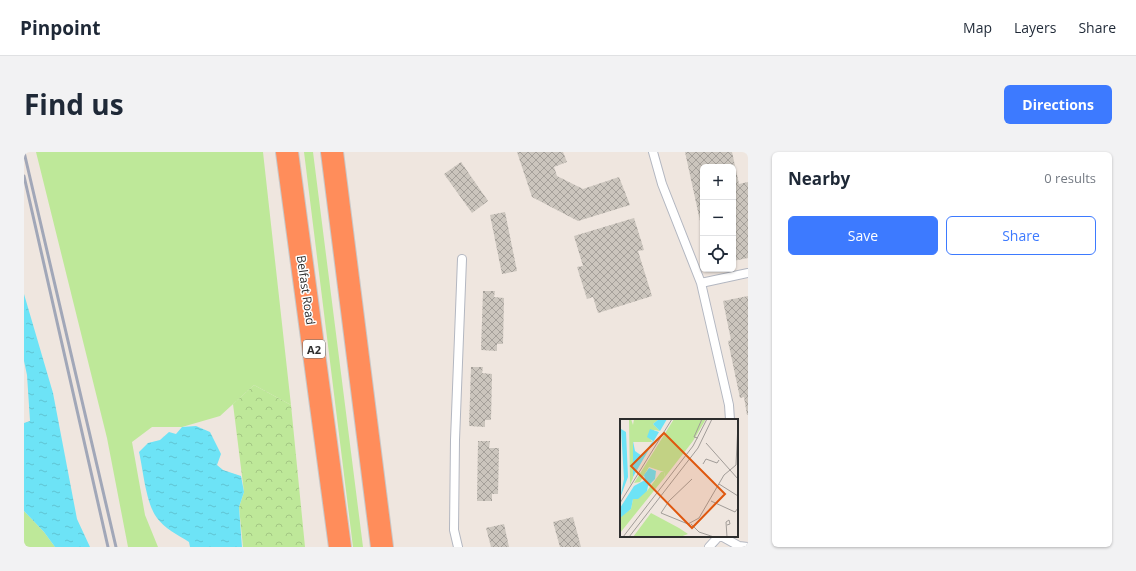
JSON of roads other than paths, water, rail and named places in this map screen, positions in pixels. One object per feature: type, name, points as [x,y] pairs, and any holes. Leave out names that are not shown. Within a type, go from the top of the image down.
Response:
[{"type":"highway","name":"Belfast Road","points":[[287,152],[340,547]]},
{"type":"highway","points":[[332,152],[382,547]]},
{"type":"lane","points":[[652,152],[662,184],[701,282],[729,406],[730,419]]},
{"type":"lane","points":[[458,547],[454,530],[455,440],[462,259]]},
{"type":"lane","points":[[701,282],[748,273]]},
{"type":"lane","points":[[709,547],[719,537]]},
{"type":"lane","points":[[722,537],[739,546],[748,547]]},
{"type":"water","points":[[24,294],[53,393],[77,519],[90,547],[55,547],[44,532],[24,511],[24,423],[30,421],[27,375],[24,361]]},
{"type":"water","points":[[196,426],[210,432],[221,454],[217,465],[223,470],[241,476],[244,492],[239,507],[242,547],[190,547],[189,542],[163,525],[153,512],[145,486],[139,452],[148,443],[160,440],[169,432],[176,434],[182,427]]},
{"type":"railway","points":[[24,152],[116,547]]},
{"type":"railway","points":[[24,176],[108,547]]}]
